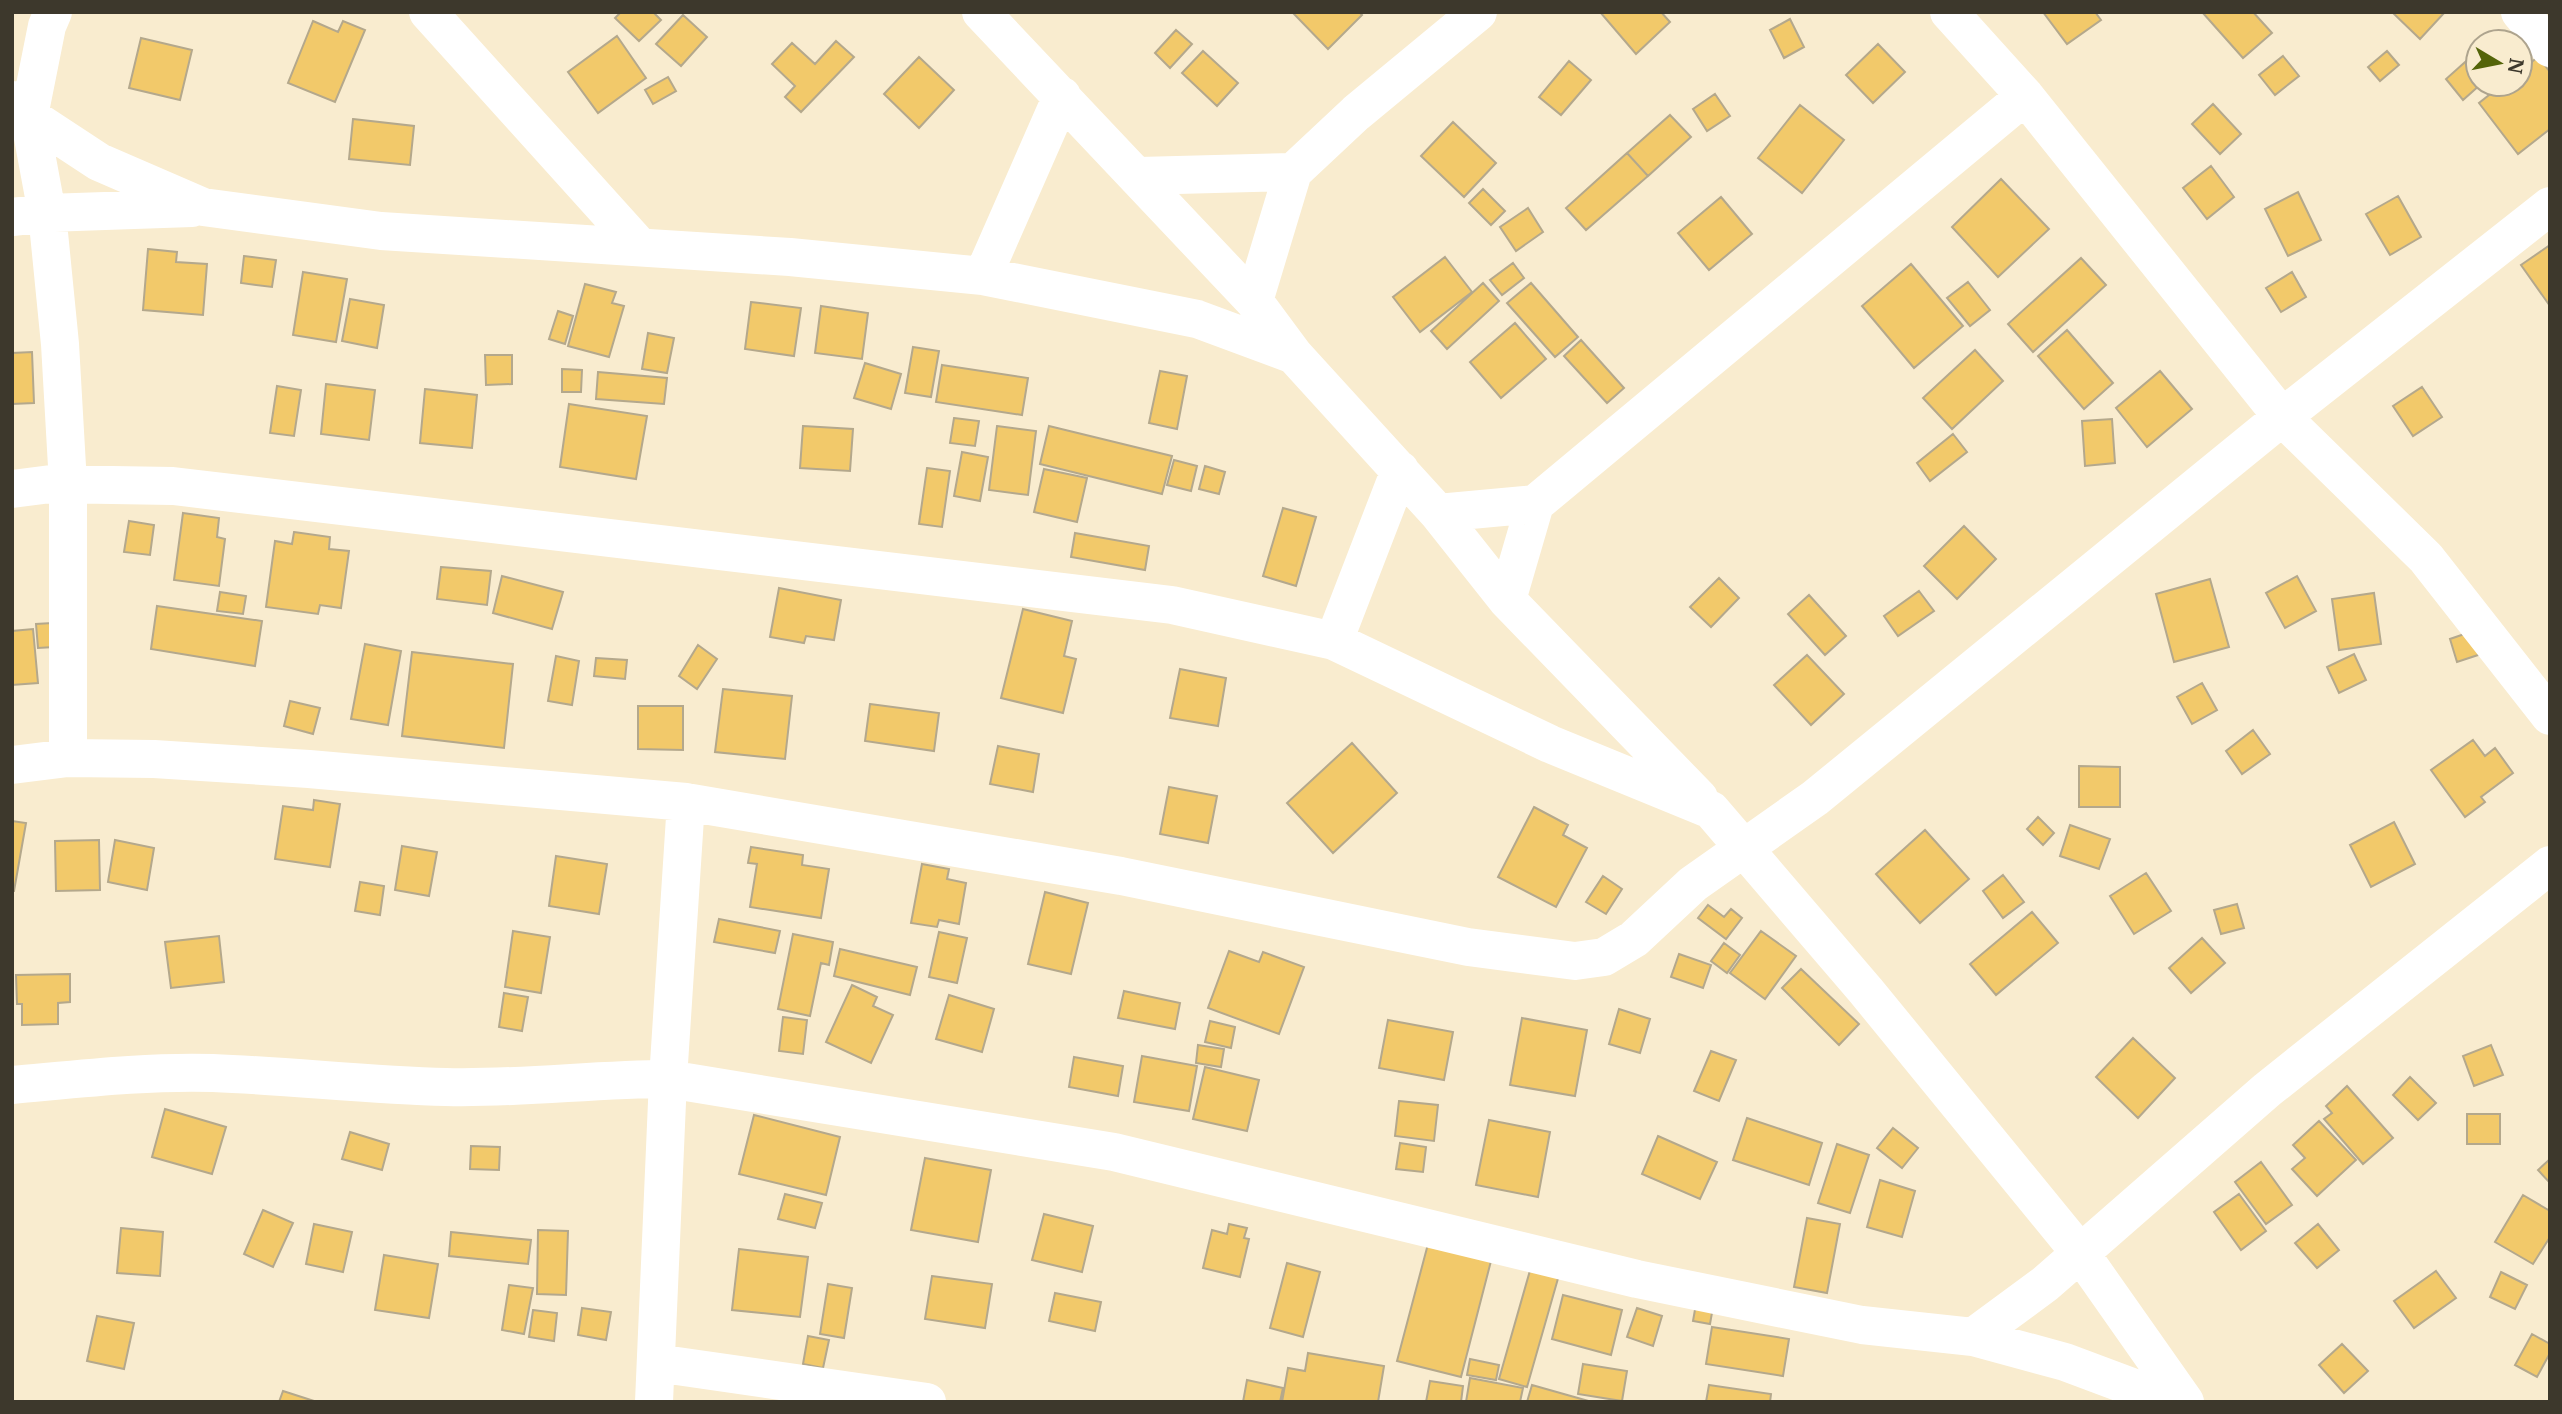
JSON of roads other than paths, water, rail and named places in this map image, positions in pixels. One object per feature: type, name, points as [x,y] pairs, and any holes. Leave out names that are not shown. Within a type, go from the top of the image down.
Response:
[{"type":"street","points":[[53,12],[20,108],[29,215],[60,344],[68,484],[68,758]]},
{"type":"street","points":[[428,12],[640,247]]},
{"type":"street","points":[[981,12],[1139,176],[1254,301],[1294,355],[1438,513],[1507,600],[1711,810],[1866,991],[2081,1254],[2185,1402]]},
{"type":"street","points":[[1254,301],[1293,172],[1356,113],[1478,12]]},
{"type":"street","points":[[1949,12],[2025,96],[2282,417],[2426,558],[2550,716]]},
{"type":"street","points":[[2520,12],[2550,48]]},
{"type":"street","points":[[983,276],[1062,96]]},
{"type":"street","points":[[1507,600],[1535,504],[2025,96]]},
{"type":"street","points":[[20,108],[99,162],[203,207]]},
{"type":"street","points":[[1139,176],[1293,172]]},
{"type":"street","points":[[12,765],[68,758],[154,759],[309,769],[686,802],[1121,876],[1468,947],[1575,961],[1604,957],[1634,939],[1693,884],[1815,798],[2282,417],[2550,206]]},
{"type":"street","points":[[29,215],[203,207],[381,231],[790,257],[983,276],[1197,319],[1294,355]]},
{"type":"street","points":[[1334,641],[1400,470]]},
{"type":"street","points":[[12,489],[68,484],[173,486],[1158,603],[1334,641],[1550,744],[1711,810]]},
{"type":"street","points":[[1438,513],[1535,504]]},
{"type":"street","points":[[654,1402],[668,1079],[686,802]]},
{"type":"street","points":[[1972,1337],[2081,1254],[2267,1090],[2550,865]]},
{"type":"street","points":[[12,1085],[116,1075],[210,1073],[446,1087],[602,1079],[668,1079],[1115,1152],[1637,1279],[1862,1325],[1972,1337],[2065,1362],[2172,1402]]},
{"type":"street","points":[[656,1363],[927,1402]]}]
